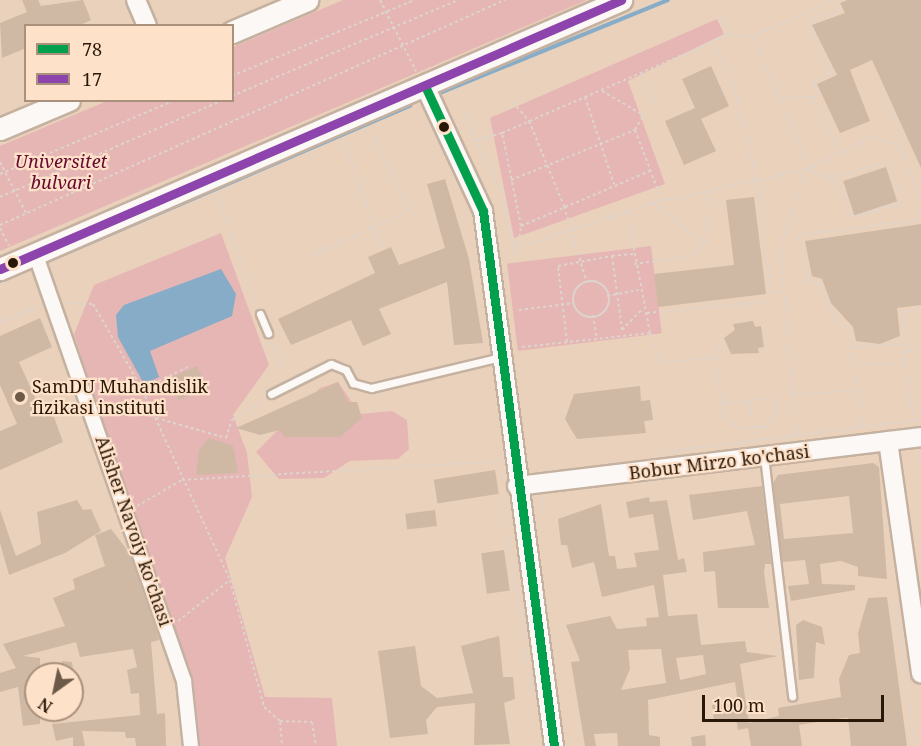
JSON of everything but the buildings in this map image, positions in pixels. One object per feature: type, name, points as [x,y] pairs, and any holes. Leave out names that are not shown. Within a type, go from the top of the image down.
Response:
[{"type":"main road","points":[[136,0],[146,24]]},
{"type":"main road","points":[[234,31],[307,0]]},
{"type":"main road","points":[[0,268],[417,81],[621,0]]},
{"type":"main road","points":[[417,81],[483,211],[501,357],[504,459],[517,486],[554,746]]},
{"type":"main road","points":[[0,129],[64,102]]},
{"type":"main road","name":"Bobur Mirzo ko'chasi","points":[[517,486],[888,441],[917,432]]},
{"type":"main road","points":[[888,441],[915,594],[921,674]]},
{"type":"street","name":"Alisher Navoiy ko'chasi","points":[[35,254],[129,511],[184,681],[191,746]]},
{"type":"lane","points":[[260,315],[268,333]]},
{"type":"lane","points":[[270,394],[331,364],[346,370],[353,383],[371,388],[501,357]]},
{"type":"lane","points":[[761,457],[792,696]]},
{"type":"path","points":[[380,0],[417,71],[417,81]]},
{"type":"path","points":[[234,75],[415,0]]},
{"type":"path","points":[[234,95],[458,0]]},
{"type":"path","points":[[9,246],[0,226],[402,43],[505,0]]},
{"type":"path","points":[[476,140],[502,133],[729,35],[753,36],[835,0],[839,11],[809,22],[831,73],[814,84],[819,93],[812,97],[780,98]]},
{"type":"path","points":[[720,11],[729,35]]},
{"type":"path","points":[[753,36],[808,168],[837,182]]},
{"type":"path","points":[[713,42],[733,83],[757,179],[771,292],[784,291]]},
{"type":"path","points":[[512,180],[635,130],[652,98],[641,73]]},
{"type":"path","points":[[601,91],[643,115]]},
{"type":"path","points":[[880,95],[903,136],[898,146]]},
{"type":"path","points":[[585,97],[614,184]]},
{"type":"path","points":[[812,97],[840,152]]},
{"type":"path","points":[[0,174],[170,102]]},
{"type":"path","points":[[0,197],[217,102]]},
{"type":"path","points":[[513,102],[529,121],[564,206],[573,229],[587,283]]},
{"type":"path","points":[[464,110],[500,189],[516,255],[521,226],[502,133]]},
{"type":"path","points":[[635,130],[662,201]]},
{"type":"path","points":[[517,248],[652,203],[808,168],[873,137],[898,146],[921,200]]},
{"type":"path","points":[[314,255],[409,210],[375,138]]},
{"type":"path","points":[[344,141],[381,251]]},
{"type":"path","points":[[888,161],[903,203],[878,210],[850,217],[836,177],[888,161]]},
{"type":"path","points":[[0,162],[27,215]]},
{"type":"path","points":[[797,434],[784,291],[782,231],[808,168]]},
{"type":"path","points":[[521,226],[614,184],[652,170]]},
{"type":"path","points":[[916,189],[921,187]]},
{"type":"path","points":[[634,264],[692,256],[705,243],[711,191]]},
{"type":"path","points":[[217,195],[260,315]]},
{"type":"path","points":[[652,203],[705,243]]},
{"type":"path","points":[[878,210],[882,224]]},
{"type":"path","points":[[627,211],[638,290],[643,308],[647,313],[650,333],[662,363],[714,357]]},
{"type":"path","points":[[863,426],[848,329],[819,284],[809,281],[799,235],[917,220],[921,213]]},
{"type":"path","points":[[567,342],[558,266],[633,254]]},
{"type":"path","points":[[612,256],[623,336]]},
{"type":"path","points":[[604,282],[607,296],[608,312],[576,315],[573,286],[604,282]]},
{"type":"path","points":[[607,296],[638,290]]},
{"type":"path","points":[[0,322],[54,301]]},
{"type":"path","points":[[76,301],[93,304],[142,389],[230,580],[264,707],[280,721],[312,722],[315,746]]},
{"type":"path","points":[[647,313],[764,302]]},
{"type":"path","points":[[519,310],[575,303]]},
{"type":"path","points":[[622,330],[643,308]]},
{"type":"path","points":[[908,352],[902,312],[921,309]]},
{"type":"path","points":[[593,315],[597,339]]},
{"type":"path","points":[[268,333],[290,384]]},
{"type":"path","points":[[522,347],[650,333]]},
{"type":"path","points":[[850,347],[906,344]]},
{"type":"path","points":[[721,345],[714,357],[722,403],[729,423],[754,430],[767,427],[777,410],[774,397],[722,403]]},
{"type":"path","points":[[917,432],[903,352],[921,351]]},
{"type":"path","points":[[853,365],[904,363]]},
{"type":"path","points":[[142,389],[188,367]]},
{"type":"path","points":[[793,395],[857,390]]},
{"type":"path","points":[[154,418],[226,438],[232,420],[270,394]]},
{"type":"path","points":[[749,401],[755,438],[761,457]]},
{"type":"path","points":[[917,432],[921,419]]},
{"type":"path","points":[[652,454],[755,438],[863,426],[917,432]]},
{"type":"path","points":[[129,511],[182,480],[504,459],[533,706]]},
{"type":"path","points":[[542,497],[544,514]]},
{"type":"path","points":[[167,629],[230,580]]},
{"type":"path","points":[[280,721],[282,746]]},
{"type":"green space","name":"Universitet bulvari","points":[[343,0],[587,0],[0,251],[0,146],[105,102],[234,102],[234,47]]},
{"type":"green space","points":[[717,19],[724,34],[628,81],[665,184],[514,238],[490,118]]},
{"type":"green space","points":[[221,233],[269,365],[233,415],[247,453],[252,497],[225,558],[265,697],[332,698],[337,746],[193,746],[184,681],[74,334],[94,285]]},
{"type":"green space","points":[[651,246],[662,333],[518,351],[507,264]]},
{"type":"green space","points":[[338,382],[360,414],[392,411],[407,420],[409,449],[398,459],[350,461],[324,478],[279,479],[256,452],[320,388]]},
{"type":"water","points":[[221,269],[236,294],[232,316],[150,351],[159,377],[144,384],[118,337],[116,315],[124,305]]},
{"type":"waterway","points":[[440,93],[668,0]]},
{"type":"waterway","points":[[50,260],[410,106]]},
{"type":"waterway","points":[[0,281],[14,275]]},
{"type":"transit line","name":"17","points":[[0,269],[621,0]]},
{"type":"transit line","name":"78","points":[[425,86],[483,211],[554,746]]},
{"type":"place","name":"SamDU Muhandislik fizikasi instituti","points":[[20,397]]}]
